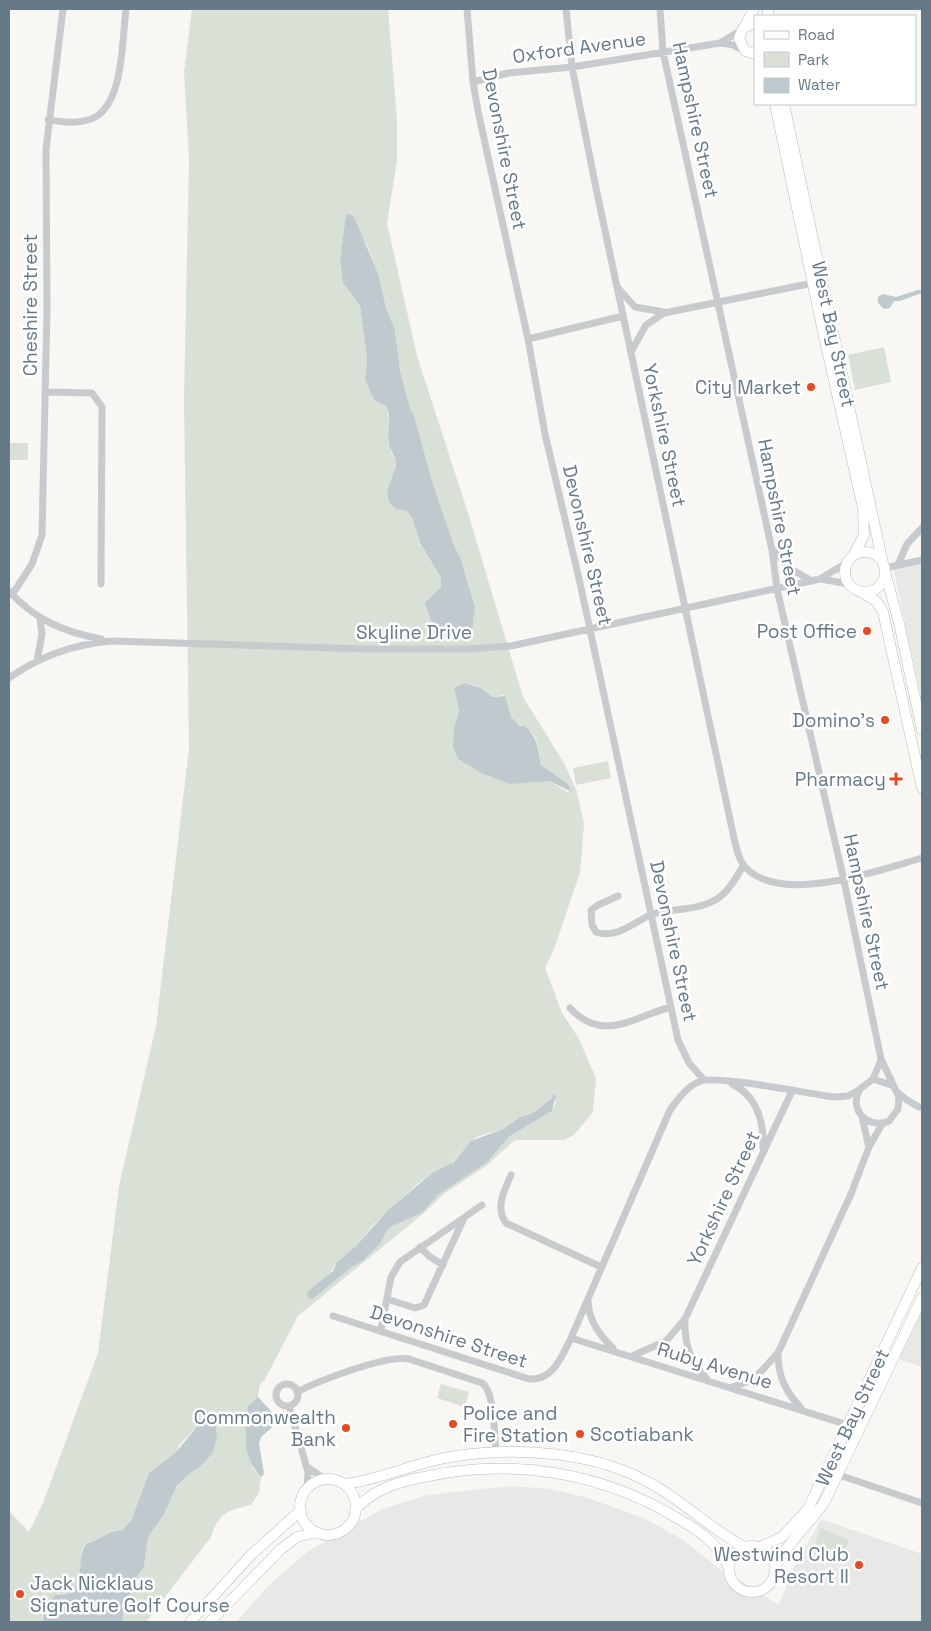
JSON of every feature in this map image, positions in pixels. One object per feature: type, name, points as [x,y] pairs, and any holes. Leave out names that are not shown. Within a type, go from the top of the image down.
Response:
[{"type":"main road","points":[[751,54],[739,40],[754,9]]},
{"type":"main road","name":"West Bay Street","points":[[775,105],[812,283],[863,508],[864,535],[850,559]]},
{"type":"main road","name":"West Bay Street","points":[[784,105],[884,568],[899,622],[922,730]]},
{"type":"main road","points":[[857,590],[869,591],[877,588],[883,581],[884,568],[872,553],[860,552],[850,559],[846,576],[857,590],[876,601],[883,612],[922,788]]},
{"type":"main road","name":"West Bay Street","points":[[760,1547],[782,1537],[803,1516],[817,1493],[922,1268]]},
{"type":"main road","name":"West Bay Street","points":[[775,1566],[784,1551],[816,1514],[839,1475],[922,1298]]},
{"type":"main road","points":[[210,1622],[281,1549],[297,1537],[316,1532],[326,1534],[340,1531],[349,1524],[355,1510],[373,1494],[410,1480],[471,1469],[531,1469],[597,1482],[663,1509],[718,1546],[728,1566],[734,1585],[751,1593],[767,1587],[773,1579],[775,1566],[771,1556],[760,1547],[744,1547],[654,1485],[620,1470],[572,1458],[496,1452],[432,1460],[364,1481],[344,1484],[325,1479],[313,1484],[307,1489],[301,1501],[301,1510],[306,1523],[316,1532]]},
{"type":"main road","points":[[344,1484],[354,1498],[355,1510]]},
{"type":"main road","points":[[190,1622],[251,1554],[301,1510]]},
{"type":"main road","points":[[728,1566],[732,1556],[744,1547]]},
{"type":"street","name":"Cheshire Street","points":[[11,593],[32,564],[42,534],[46,392],[46,149],[48,120],[63,9]]},
{"type":"street","points":[[48,120],[78,123],[100,115],[107,108],[116,90],[126,9]]},
{"type":"street","name":"Devonshire Street","points":[[333,1316],[534,1379],[544,1377],[552,1371],[571,1338],[588,1294],[670,1110],[690,1088],[704,1080],[683,1053],[671,1007],[590,630],[545,434],[528,339],[473,82],[467,9]]},
{"type":"street","name":"Yorkshire Street","points":[[566,9],[572,67],[615,284],[734,842],[743,866]]},
{"type":"street","name":"Hampshire Street","points":[[660,9],[663,52],[720,302],[772,550],[777,589],[844,880],[881,1059],[894,1087]]},
{"type":"street","name":"Oxford Avenue","points":[[473,82],[508,73],[572,67],[720,43],[732,38],[747,26]]},
{"type":"street","name":"Oxford Avenue","points":[[720,43],[733,45],[751,54]]},
{"type":"street","points":[[615,284],[636,307],[664,312],[812,283]]},
{"type":"street","points":[[631,352],[646,325],[664,312]]},
{"type":"street","points":[[528,339],[623,316]]},
{"type":"street","points":[[46,392],[92,393],[102,407],[101,584]]},
{"type":"street","points":[[898,565],[907,544],[922,528]]},
{"type":"street","points":[[772,550],[789,568],[816,580]]},
{"type":"street","name":"Skyline Drive","points":[[816,580],[850,559]]},
{"type":"street","points":[[884,568],[922,560]]},
{"type":"street","name":"Skyline Drive","points":[[9,678],[37,661],[77,646],[112,641],[469,649],[528,644],[816,580],[832,580],[857,590]]},
{"type":"street","points":[[11,593],[40,619],[66,631],[112,641]]},
{"type":"street","points":[[37,661],[42,634],[40,619]]},
{"type":"street","points":[[618,896],[598,904],[591,910],[592,925],[596,932],[605,933],[628,928],[652,914],[698,907],[717,899],[735,881],[743,866],[766,881],[810,884],[844,880],[922,858]]},
{"type":"street","points":[[570,1008],[580,1019],[594,1024],[625,1025],[671,1007]]},
{"type":"street","points":[[704,1080],[725,1080],[792,1092],[848,1096],[873,1079],[881,1059]]},
{"type":"street","points":[[873,1079],[894,1087],[906,1100],[921,1107]]},
{"type":"street","points":[[725,1080],[741,1089],[750,1098],[757,1110],[764,1135],[763,1152]]},
{"type":"street","points":[[894,1087],[899,1104],[896,1114]]},
{"type":"street","points":[[860,1089],[856,1099],[869,1147]]},
{"type":"street","name":"Yorkshire Street","points":[[632,1356],[666,1341],[685,1319],[792,1092]]},
{"type":"street","points":[[834,1096],[847,1101],[872,1123],[889,1120]]},
{"type":"street","points":[[732,1387],[753,1380],[778,1353],[851,1194],[869,1147],[882,1124],[907,1108],[921,1107]]},
{"type":"street","points":[[511,1175],[500,1206],[501,1216],[506,1223],[601,1267]]},
{"type":"street","points":[[381,1330],[395,1270],[407,1256],[482,1205]]},
{"type":"street","points":[[387,1299],[420,1308],[427,1300],[464,1217]]},
{"type":"street","points":[[420,1247],[429,1256],[443,1265]]},
{"type":"street","points":[[588,1294],[590,1317],[597,1330],[616,1351]]},
{"type":"street","name":"Yorkshire Street","points":[[685,1319],[684,1336],[689,1354],[696,1368],[708,1381]]},
{"type":"street","name":"Ruby Avenue","points":[[571,1338],[848,1425]]},
{"type":"street","points":[[778,1353],[778,1366],[784,1385],[803,1410]]},
{"type":"street","points":[[297,1392],[314,1383],[376,1364],[398,1358],[409,1359],[487,1386],[491,1397],[496,1452]]},
{"type":"street","points":[[289,1406],[278,1402],[277,1391],[280,1387],[288,1385],[297,1392]]},
{"type":"street","points":[[289,1406],[296,1400],[297,1392]]},
{"type":"street","points":[[289,1406],[306,1467],[307,1489]]},
{"type":"street","points":[[306,1467],[325,1479]]},
{"type":"street","points":[[839,1475],[922,1503]]},
{"type":"shaded area","points":[[922,562],[922,700],[893,567]]},
{"type":"shaded area","points":[[922,1307],[922,1367],[899,1359]]},
{"type":"shaded area","points":[[512,1486],[550,1489],[588,1498],[646,1519],[682,1539],[720,1569],[779,1605],[793,1569],[821,1519],[922,1554],[922,1622],[236,1622],[268,1586],[308,1551],[382,1509],[427,1495]]},
{"type":"green space","points":[[192,9],[388,9],[397,119],[397,160],[387,223],[417,356],[469,516],[523,697],[564,763],[576,789],[584,824],[580,873],[554,949],[545,968],[562,1013],[578,1037],[596,1078],[593,1112],[574,1135],[564,1140],[515,1140],[486,1166],[445,1193],[424,1213],[298,1316],[264,1381],[260,1384],[258,1397],[248,1406],[245,1436],[253,1468],[261,1477],[259,1493],[251,1505],[230,1511],[221,1518],[211,1537],[146,1622],[122,1622],[125,1601],[130,1595],[131,1586],[144,1567],[148,1537],[163,1516],[177,1487],[212,1454],[197,1427],[180,1444],[176,1452],[149,1473],[131,1521],[122,1530],[117,1530],[85,1544],[81,1556],[80,1579],[75,1589],[65,1597],[41,1610],[43,1622],[9,1622],[9,1511],[29,1532],[43,1503],[98,1353],[119,1186],[156,1026],[189,749],[184,399],[189,159],[184,72]],"holes":[[[346,215],[366,243],[378,273],[386,308],[395,330],[400,371],[427,468],[443,519],[469,584],[474,610],[473,620],[428,599],[441,587],[441,578],[420,544],[412,518],[407,511],[396,509],[387,491],[396,465],[388,442],[387,407],[374,400],[365,380],[367,359],[360,306],[347,289],[341,274],[340,261]],[[465,683],[478,686],[493,697],[503,695],[508,712],[513,719],[534,735],[538,745],[541,765],[568,784],[569,793],[549,781],[504,781],[490,777],[458,759],[453,747],[459,711],[454,689]],[[553,1094],[556,1102],[552,1111],[510,1136],[486,1163],[438,1195],[422,1213],[392,1226],[386,1232],[380,1244],[363,1261],[352,1267],[313,1299],[337,1262],[357,1245],[375,1223],[416,1185],[432,1173],[450,1165],[476,1137],[503,1129],[520,1117],[533,1113],[552,1098]]]},
{"type":"green space","points":[[884,347],[891,382],[855,390],[848,355]]},
{"type":"green space","points":[[9,443],[28,443],[28,460],[9,460]]},
{"type":"green space","points":[[608,761],[611,778],[576,785],[573,768]]},
{"type":"green space","points":[[441,1384],[469,1392],[465,1407],[437,1398]]},
{"type":"green space","points":[[821,1528],[849,1540],[839,1565],[811,1553]]},
{"type":"water","points":[[346,214],[353,215],[378,273],[386,308],[395,330],[400,371],[410,408],[414,416],[433,485],[453,543],[461,560],[475,607],[472,629],[462,638],[444,637],[434,628],[425,603],[441,587],[441,578],[420,543],[412,518],[407,511],[396,509],[389,502],[387,491],[396,466],[395,458],[389,446],[389,415],[387,407],[374,400],[365,380],[367,359],[360,306],[343,283],[340,261]]},
{"type":"water","points":[[922,290],[922,293],[900,301],[894,301],[890,308],[884,309],[878,303],[878,297],[883,294],[896,297]]},
{"type":"water","points":[[465,683],[481,688],[493,697],[505,696],[511,717],[520,726],[525,726],[533,735],[541,765],[568,784],[572,792],[549,781],[510,784],[483,774],[458,759],[453,747],[454,729],[459,711],[454,688]]},
{"type":"water","points":[[553,1094],[556,1095],[552,1111],[510,1136],[486,1163],[438,1195],[422,1213],[392,1226],[386,1232],[380,1244],[363,1261],[352,1267],[313,1299],[308,1298],[307,1292],[333,1271],[337,1262],[357,1245],[387,1211],[432,1173],[454,1162],[471,1141],[503,1129],[520,1117],[533,1113],[552,1098]]},
{"type":"water","points":[[258,1397],[272,1412],[277,1423],[261,1437],[259,1443],[264,1474],[261,1477],[250,1460],[246,1443],[248,1406]]},
{"type":"water","points":[[214,1414],[217,1439],[212,1454],[177,1486],[163,1516],[148,1537],[144,1567],[131,1586],[130,1595],[125,1601],[122,1622],[43,1622],[43,1609],[46,1604],[56,1595],[67,1594],[73,1591],[77,1585],[86,1544],[117,1530],[122,1530],[131,1521],[149,1473],[176,1452],[206,1416]]},
{"type":"place","name":"City Market","points":[[811,387]]},
{"type":"place","name":"Post Office","points":[[867,631]]},
{"type":"place","name":"Domino's","points":[[885,720]]},
{"type":"place","name":"Pharmacy","points":[[896,779]]},
{"type":"place","name":"Police and Fire Station","points":[[453,1424]]},
{"type":"place","name":"Commonwealth Bank","points":[[346,1428]]},
{"type":"place","name":"Scotiabank","points":[[580,1434]]},
{"type":"place","name":"Westwind Club Resort II","points":[[859,1565]]},
{"type":"place","name":"Jack Nicklaus Signature Golf Course","points":[[20,1594]]}]
